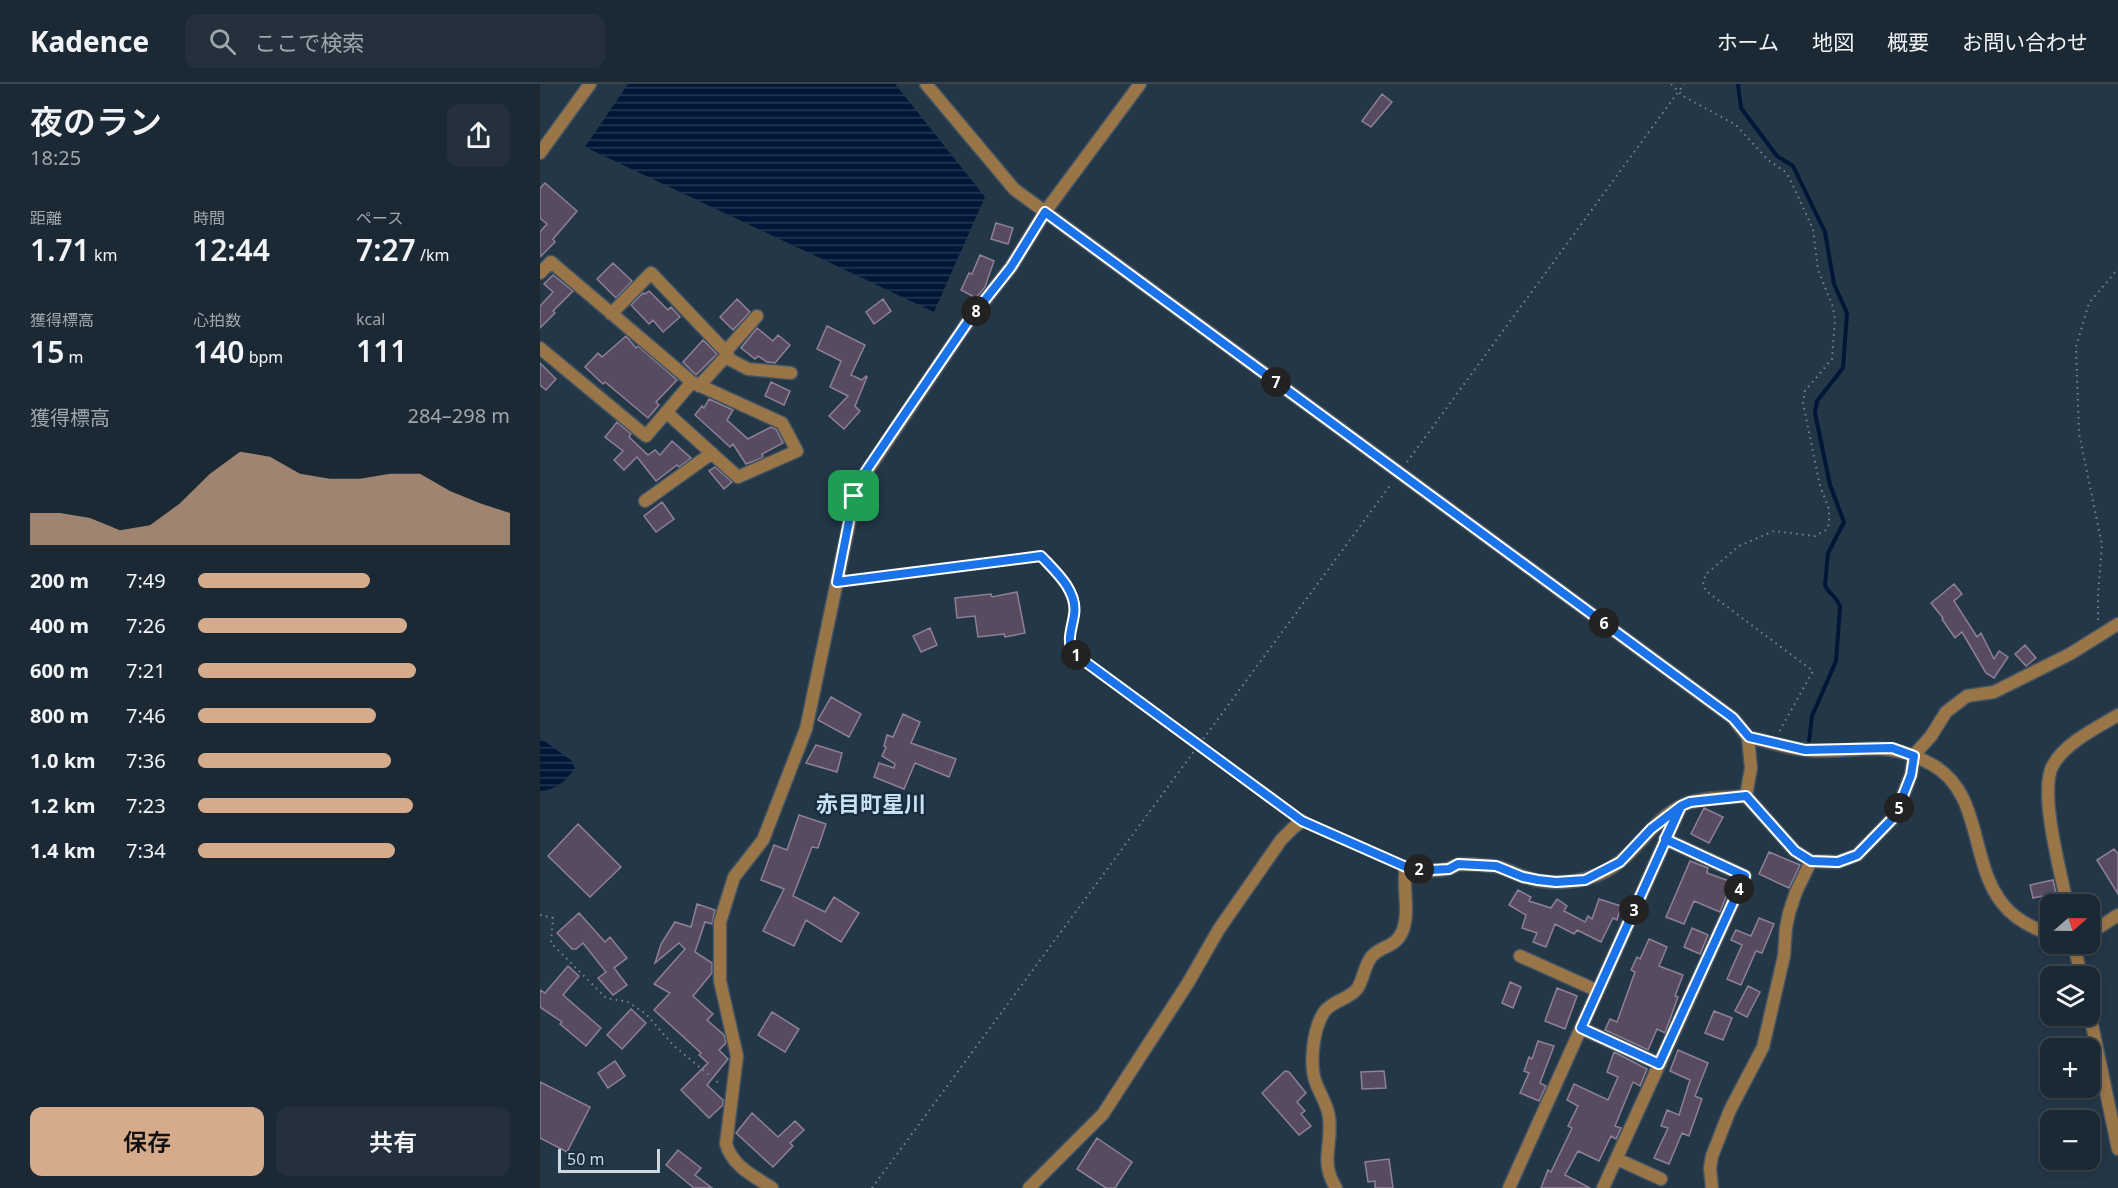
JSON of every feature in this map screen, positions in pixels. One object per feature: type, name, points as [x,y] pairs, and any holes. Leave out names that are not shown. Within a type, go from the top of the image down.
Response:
[{"type":"street","points":[[540,153],[590,84]]},
{"type":"street","points":[[926,84],[1014,189],[1733,718],[1749,737],[1751,768],[1746,796]]},
{"type":"street","points":[[772,1188],[744,1170],[729,1153],[726,1137],[736,1056],[720,981],[720,922],[734,877],[763,840],[806,729],[857,486],[969,320],[1011,267],[1045,212],[1140,84]]},
{"type":"street","points":[[540,273],[551,262],[695,384],[782,423],[797,451],[738,477],[666,412]]},
{"type":"street","points":[[611,314],[651,273],[725,354],[748,369],[791,373]]},
{"type":"street","points":[[540,348],[646,436],[666,412],[725,354],[757,316]]},
{"type":"street","points":[[645,501],[712,453]]},
{"type":"street","points":[[1746,796],[1795,851],[1811,861],[1838,862],[1857,855],[1895,816],[1911,775],[1914,756],[1931,736],[1946,712],[1967,696],[1994,692],[2070,654],[2118,624]]},
{"type":"street","points":[[2065,894],[2047,798],[2050,772],[2063,752],[2118,715]]},
{"type":"street","points":[[1749,737],[1805,750],[1892,748],[1933,765],[1956,785],[1966,802],[1984,865],[2001,902],[2028,926],[2040,930]]},
{"type":"street","points":[[1336,1188],[1326,1165],[1330,1120],[1314,1080],[1312,1059],[1314,1040],[1325,1011],[1335,1001],[1353,994],[1361,983],[1372,956],[1392,945],[1401,934],[1406,918],[1404,879],[1406,867],[1431,870],[1449,869],[1458,864],[1496,866],[1523,877],[1538,880],[1556,882],[1585,880],[1620,862],[1651,829],[1681,806],[1690,802],[1746,796]]},
{"type":"street","points":[[1509,1188],[1681,806]]},
{"type":"street","points":[[1029,1188],[1103,1114],[1188,983],[1219,930],[1281,840],[1302,821]]},
{"type":"street","points":[[1603,1188],[1745,876],[1665,839]]},
{"type":"street","points":[[1712,1188],[1710,1168],[1712,1156],[1730,1110],[1763,1047],[1784,956],[1789,914],[1796,892],[1811,861]]},
{"type":"street","points":[[2100,927],[2118,915]]},
{"type":"street","points":[[1520,956],[1598,991]]},
{"type":"street","points":[[2092,1026],[2118,1149]]},
{"type":"street","points":[[1581,1028],[1659,1064]]},
{"type":"street","points":[[1617,1159],[1661,1179]]},
{"type":"path","points":[[1671,84],[1683,96],[1736,125],[1768,160],[1779,166],[1790,177],[1813,229],[1818,270],[1835,313],[1832,359],[1806,391],[1803,403],[1820,486],[1829,509],[1829,524],[1826,530],[1815,536],[1774,531],[1739,546],[1709,570],[1703,579],[1706,591],[1813,671],[1773,742]]},
{"type":"path","points":[[873,1188],[1684,84]]},
{"type":"path","points":[[2098,635],[2098,594],[2102,545],[2079,433],[2076,347],[2089,303],[2118,269]]},
{"type":"path","points":[[837,582],[1041,556],[1070,591],[1075,603],[1069,644],[1072,652],[1302,821],[1406,867]]},
{"type":"path","points":[[540,915],[553,918],[551,943],[606,998],[628,1002],[646,1014],[674,1046],[732,1093]]},
{"type":"water","points":[[628,84],[895,84],[985,197],[934,312],[585,147]]},
{"type":"water","points":[[540,738],[571,760],[575,768],[560,784],[545,791],[540,791]]},
{"type":"building","points":[[1382,94],[1392,102],[1371,127],[1362,121]]},
{"type":"building","points":[[545,183],[577,211],[553,239],[555,242],[540,257],[540,232],[547,224],[540,218],[540,188]]},
{"type":"building","points":[[996,223],[1013,228],[1008,244],[991,239]]},
{"type":"building","points":[[980,255],[994,261],[985,287],[976,298],[961,290],[969,273],[972,274]]},
{"type":"building","points":[[613,263],[632,281],[616,298],[597,279]]},
{"type":"building","points":[[553,275],[573,291],[540,328],[540,306],[553,292],[544,284]]},
{"type":"building","points":[[649,291],[668,310],[671,307],[680,317],[663,332],[653,320],[649,324],[631,305],[643,293]]},
{"type":"building","points":[[737,299],[750,312],[733,330],[720,317]]},
{"type":"building","points":[[883,299],[891,311],[874,324],[866,312]]},
{"type":"building","points":[[827,326],[865,345],[851,375],[862,380],[867,377],[855,406],[860,411],[844,429],[829,416],[848,396],[830,387],[841,361],[817,349]]},
{"type":"building","points":[[757,328],[773,341],[778,335],[790,345],[775,363],[767,362],[758,356],[755,359],[741,348]]},
{"type":"building","points":[[626,336],[636,348],[638,346],[677,380],[656,402],[659,405],[648,418],[605,382],[603,384],[585,367],[598,353],[602,357]]},
{"type":"building","points":[[703,340],[717,354],[696,375],[683,362]]},
{"type":"building","points":[[540,363],[556,379],[546,390],[540,385]]},
{"type":"building","points":[[771,382],[790,391],[784,405],[765,396]]},
{"type":"building","points":[[709,399],[733,410],[727,420],[748,439],[771,427],[776,429],[783,443],[762,454],[762,458],[746,464],[733,444],[730,447],[695,415],[702,406],[704,408]]},
{"type":"building","points":[[617,422],[631,434],[629,437],[648,455],[655,450],[660,455],[672,441],[691,458],[679,467],[677,465],[656,481],[637,457],[624,470],[614,460],[623,451],[605,437]]},
{"type":"building","points":[[715,467],[732,482],[724,489],[709,471]]},
{"type":"building","points":[[662,502],[674,519],[656,532],[644,516]]},
{"type":"building","points":[[1954,584],[1962,594],[1954,601],[1977,637],[1981,633],[1994,659],[1999,651],[2008,657],[1994,678],[1986,673],[1962,632],[1955,638],[1931,603]]},
{"type":"building","points":[[1017,592],[1025,633],[1005,637],[1004,634],[978,637],[975,616],[957,618],[955,598],[991,594],[992,597]]},
{"type":"building","points":[[930,628],[937,645],[921,652],[913,636]]},
{"type":"building","points":[[2025,645],[2036,658],[2026,666],[2015,654]]},
{"type":"building","points":[[831,697],[861,714],[849,737],[818,720]]},
{"type":"building","points":[[903,714],[920,722],[911,743],[956,759],[949,777],[915,763],[904,789],[874,777],[879,763],[894,768],[895,764],[882,756],[886,747],[884,746],[887,735],[893,737]]},
{"type":"building","points":[[816,745],[842,753],[837,772],[806,763]]},
{"type":"building","points":[[1704,808],[1723,817],[1709,843],[1691,834]]},
{"type":"building","points":[[799,815],[826,824],[818,848],[812,847],[793,896],[825,912],[834,897],[859,913],[841,942],[806,920],[794,946],[763,931],[784,889],[761,880],[774,845],[787,850]]},
{"type":"building","points":[[578,824],[621,867],[590,897],[548,856]]},
{"type":"building","points":[[2114,849],[2118,854],[2118,894],[2097,860]]},
{"type":"building","points":[[1769,852],[1800,865],[1789,888],[1759,874]]},
{"type":"building","points":[[1690,861],[1708,868],[1707,873],[1732,882],[1720,912],[1694,901],[1684,924],[1666,917]]},
{"type":"building","points":[[2053,880],[2056,893],[2040,894],[2040,896],[2033,898],[2030,885]]},
{"type":"building","points":[[1518,890],[1531,897],[1529,901],[1551,908],[1557,899],[1567,906],[1564,911],[1585,922],[1588,916],[1592,919],[1599,899],[1621,906],[1617,920],[1613,918],[1601,942],[1577,930],[1574,934],[1555,924],[1546,947],[1533,942],[1537,933],[1522,928],[1526,915],[1509,905]]},
{"type":"building","points":[[697,904],[715,910],[712,924],[705,922],[695,952],[712,963],[712,973],[693,996],[713,1014],[707,1020],[724,1035],[726,1043],[719,1050],[728,1059],[707,1085],[723,1100],[723,1105],[709,1118],[681,1090],[708,1063],[699,1055],[701,1053],[654,1010],[670,993],[654,984],[685,949],[679,943],[655,963],[661,944],[675,922],[691,927]]},
{"type":"building","points":[[579,913],[605,942],[610,937],[627,958],[614,968],[627,985],[613,995],[598,978],[606,972],[583,943],[576,949],[572,949],[557,933]]},
{"type":"building","points":[[1759,918],[1774,924],[1762,953],[1756,951],[1741,985],[1727,979],[1742,945],[1731,940],[1736,930],[1751,936]]},
{"type":"building","points":[[1692,928],[1708,935],[1700,954],[1684,947]]},
{"type":"building","points":[[1649,939],[1667,947],[1659,966],[1683,975],[1665,1033],[1657,1029],[1648,1050],[1605,1030],[1610,1019],[1617,1022],[1635,972],[1631,970],[1637,957],[1640,959]]},
{"type":"building","points":[[568,966],[579,976],[563,995],[601,1028],[586,1046],[560,1024],[562,1022],[540,1007],[540,990],[545,993]]},
{"type":"building","points":[[1510,982],[1521,987],[1513,1008],[1502,1003]]},
{"type":"building","points":[[1748,986],[1760,992],[1747,1017],[1735,1011]]},
{"type":"building","points":[[1557,988],[1577,996],[1565,1029],[1545,1021]]},
{"type":"building","points":[[631,1009],[646,1023],[622,1049],[607,1035]]},
{"type":"building","points":[[1714,1011],[1732,1018],[1723,1040],[1705,1033]]},
{"type":"building","points":[[772,1012],[799,1029],[785,1052],[758,1035]]},
{"type":"building","points":[[1538,1041],[1554,1046],[1540,1083],[1546,1086],[1539,1101],[1520,1093],[1529,1073],[1524,1071],[1529,1057],[1532,1059]]},
{"type":"building","points":[[1678,1050],[1708,1063],[1695,1096],[1702,1099],[1689,1136],[1682,1133],[1669,1164],[1654,1158],[1668,1128],[1661,1126],[1667,1110],[1679,1115],[1690,1080],[1670,1071]]},
{"type":"building","points":[[1614,1052],[1647,1069],[1640,1086],[1633,1082],[1615,1126],[1621,1128],[1616,1139],[1611,1136],[1599,1161],[1578,1151],[1565,1175],[1590,1188],[1541,1188],[1548,1170],[1551,1172],[1572,1128],[1568,1126],[1578,1106],[1567,1100],[1574,1084],[1608,1100],[1618,1077],[1607,1072]]},
{"type":"building","points":[[615,1061],[625,1076],[608,1088],[598,1073]]},
{"type":"building","points":[[1285,1071],[1289,1072],[1306,1093],[1297,1102],[1305,1111],[1301,1114],[1311,1126],[1299,1135],[1262,1093]]},
{"type":"building","points":[[1384,1071],[1386,1088],[1362,1089],[1361,1072]]},
{"type":"building","points":[[540,1082],[590,1107],[567,1152],[540,1138]]},
{"type":"building","points":[[752,1113],[778,1137],[795,1121],[804,1130],[790,1143],[793,1146],[773,1167],[736,1133]]},
{"type":"building","points":[[1097,1138],[1132,1162],[1115,1188],[1106,1188],[1077,1169]]},
{"type":"building","points":[[678,1150],[701,1168],[695,1175],[712,1188],[694,1188],[666,1165]]},
{"type":"building","points":[[1389,1159],[1393,1188],[1375,1188],[1375,1181],[1368,1182],[1365,1162]]},
{"type":"waterway","points":[[1738,84],[1741,108],[1777,156],[1793,166],[1825,232],[1834,284],[1847,313],[1843,368],[1817,401],[1815,413],[1830,485],[1844,522],[1828,553],[1825,585],[1840,607],[1836,661],[1812,716],[1809,741]]},
{"type":"district","name":"赤目町星川","points":[[871,804]]},
{"type":"route","points":[[854,496],[837,582],[1041,556],[1070,591],[1075,603],[1069,644],[1072,652],[1302,821],[1406,867],[1431,870],[1449,869],[1458,864],[1496,866],[1523,877],[1538,880],[1556,882],[1585,880],[1620,862],[1651,829],[1681,806],[1665,839],[1581,1028],[1659,1064],[1745,876],[1665,839],[1681,806],[1690,802],[1746,796],[1795,851],[1811,861],[1838,862],[1857,855],[1895,816],[1904,798],[1911,775],[1914,756],[1892,748],[1805,750],[1749,737],[1733,718],[1045,212],[1011,267],[969,320],[862,477],[854,496]]}]
